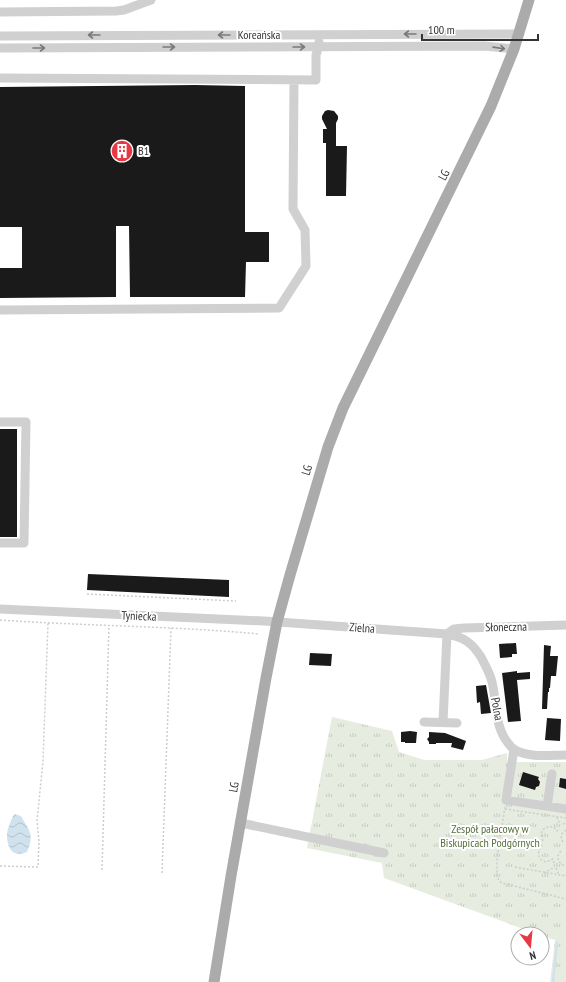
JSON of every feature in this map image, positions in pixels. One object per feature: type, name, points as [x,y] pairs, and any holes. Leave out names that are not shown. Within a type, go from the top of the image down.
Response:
[{"type":"main road","name":"LG","points":[[214,982],[277,622],[328,448],[343,408],[483,125],[514,49],[530,0]]},
{"type":"street","points":[[0,12],[116,11],[124,10],[151,0]]},
{"type":"street","points":[[0,78],[316,80],[316,55],[319,46],[319,34]]},
{"type":"street","name":"Koreańska","points":[[0,36],[519,34]]},
{"type":"street","name":"Koreańska","points":[[0,48],[484,46],[514,49]]},
{"type":"street","points":[[0,310],[279,308],[306,266],[305,230],[293,209],[294,80]]},
{"type":"street","points":[[0,422],[26,422],[24,543],[0,543]]},
{"type":"street","name":"Tyniecka","points":[[0,609],[277,622]]},
{"type":"street","name":"Zielna","points":[[277,622],[447,634]]},
{"type":"street","name":"Słoneczna","points":[[447,634],[454,629],[464,628],[566,625]]},
{"type":"street","points":[[443,722],[447,634]]},
{"type":"street","name":"Polna","points":[[447,634],[464,639],[470,643],[484,663],[493,683],[496,714],[500,729],[506,741],[514,749]]},
{"type":"street","points":[[424,722],[457,723]]},
{"type":"street","points":[[566,755],[535,755],[514,749],[506,800],[566,809]]},
{"type":"street","points":[[547,806],[552,774]]},
{"type":"street","points":[[241,823],[384,853]]},
{"type":"path","points":[[87,594],[236,601]]},
{"type":"path","points":[[0,620],[171,628],[259,634]]},
{"type":"path","points":[[0,866],[38,868],[40,841],[37,821],[43,762],[48,623]]},
{"type":"path","points":[[102,870],[110,625]]},
{"type":"path","points":[[162,873],[171,628]]},
{"type":"path","points":[[506,800],[498,858],[497,875],[499,881],[566,900]]},
{"type":"path","points":[[505,809],[566,818]]},
{"type":"path","points":[[557,817],[562,824],[566,823]]},
{"type":"path","points":[[563,832],[561,829],[557,831],[555,828],[549,826],[545,828],[541,833],[543,841],[540,842],[542,846],[538,850],[538,856],[546,862],[552,859],[555,863],[559,862],[566,866]]},
{"type":"path","points":[[563,842],[561,837],[563,832],[566,830]]},
{"type":"path","points":[[559,862],[558,856],[561,851]]},
{"type":"path","points":[[515,867],[566,876]]},
{"type":"path","points":[[544,872],[553,868]]},
{"type":"path","points":[[556,868],[559,875]]},
{"type":"green space","name":"Zespół pałacowy w Biskupicach Podgórnych","points":[[332,717],[392,731],[399,752],[424,760],[482,760],[507,753],[507,762],[566,762],[566,982],[550,982],[555,940],[550,938],[550,926],[515,926],[384,878],[382,863],[307,848]]},
{"type":"water","points":[[14,814],[21,816],[29,829],[31,837],[27,852],[21,854],[13,852],[7,840],[9,825]]},
{"type":"building","name":"B1","points":[[195,85],[245,86],[245,232],[269,232],[269,262],[246,262],[245,297],[130,297],[129,226],[116,226],[116,297],[0,298],[0,268],[22,268],[22,227],[0,227],[0,87]]},
{"type":"building","points":[[325,111],[334,111],[338,116],[336,123],[336,146],[347,146],[346,196],[326,196],[326,143],[323,143],[323,129],[327,129],[322,116]]},
{"type":"building","points":[[0,429],[17,429],[17,537],[0,537]]},
{"type":"building","points":[[88,574],[229,580],[229,597],[87,590]]},
{"type":"building","points":[[516,643],[517,654],[512,654],[512,657],[500,658],[499,644]]},
{"type":"building","points":[[544,645],[551,646],[550,656],[558,656],[556,676],[551,676],[547,709],[542,709]]},
{"type":"building","points":[[310,653],[332,654],[331,666],[309,665]]},
{"type":"building","points":[[517,671],[517,673],[530,672],[530,679],[517,680],[521,721],[508,722],[502,673]]},
{"type":"building","points":[[486,685],[491,713],[481,714],[480,702],[477,703],[476,686]]},
{"type":"building","points":[[547,718],[561,719],[560,741],[545,740]]},
{"type":"building","points":[[401,732],[417,732],[416,743],[401,742]]},
{"type":"building","points":[[429,732],[445,733],[466,741],[463,750],[451,747],[452,743],[429,744],[427,739],[429,737]]},
{"type":"building","points":[[523,772],[539,777],[539,786],[536,787],[535,790],[519,785]]},
{"type":"building","points":[[560,778],[566,779],[566,789],[559,787]]},
{"type":"waterway","points":[[553,982],[557,943]]},
{"type":"place","name":"B1","points":[[122,151]]}]
